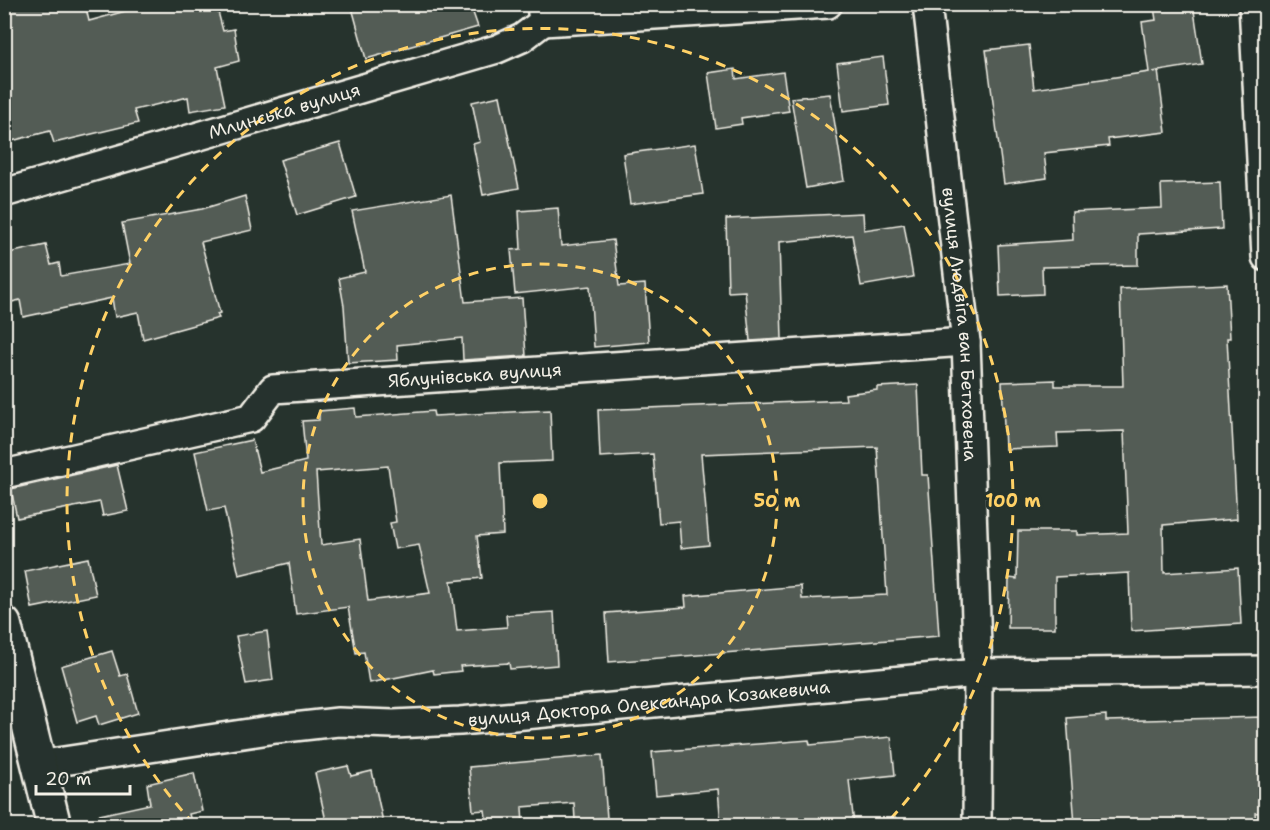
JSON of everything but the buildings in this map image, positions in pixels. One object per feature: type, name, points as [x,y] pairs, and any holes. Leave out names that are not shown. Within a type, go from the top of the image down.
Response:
[{"type":"street","points":[[542,14],[828,4]]},
{"type":"street","name":"вулиця Людвіга ван Бетховена","points":[[927,4],[966,342],[978,673],[977,825]]},
{"type":"street","points":[[1253,4],[1266,257]]},
{"type":"street","name":"Млинська вулиця","points":[[4,193],[497,49],[522,38],[542,14]]},
{"type":"street","name":"Яблунівська вулиця","points":[[4,474],[251,418],[273,389],[966,342]]},
{"type":"street","points":[[4,624],[37,765],[54,825]]},
{"type":"street","name":"вулиця Доктора Олександра Козакевича","points":[[37,765],[276,729],[338,722],[393,724],[460,721],[978,673],[1266,670]]}]
